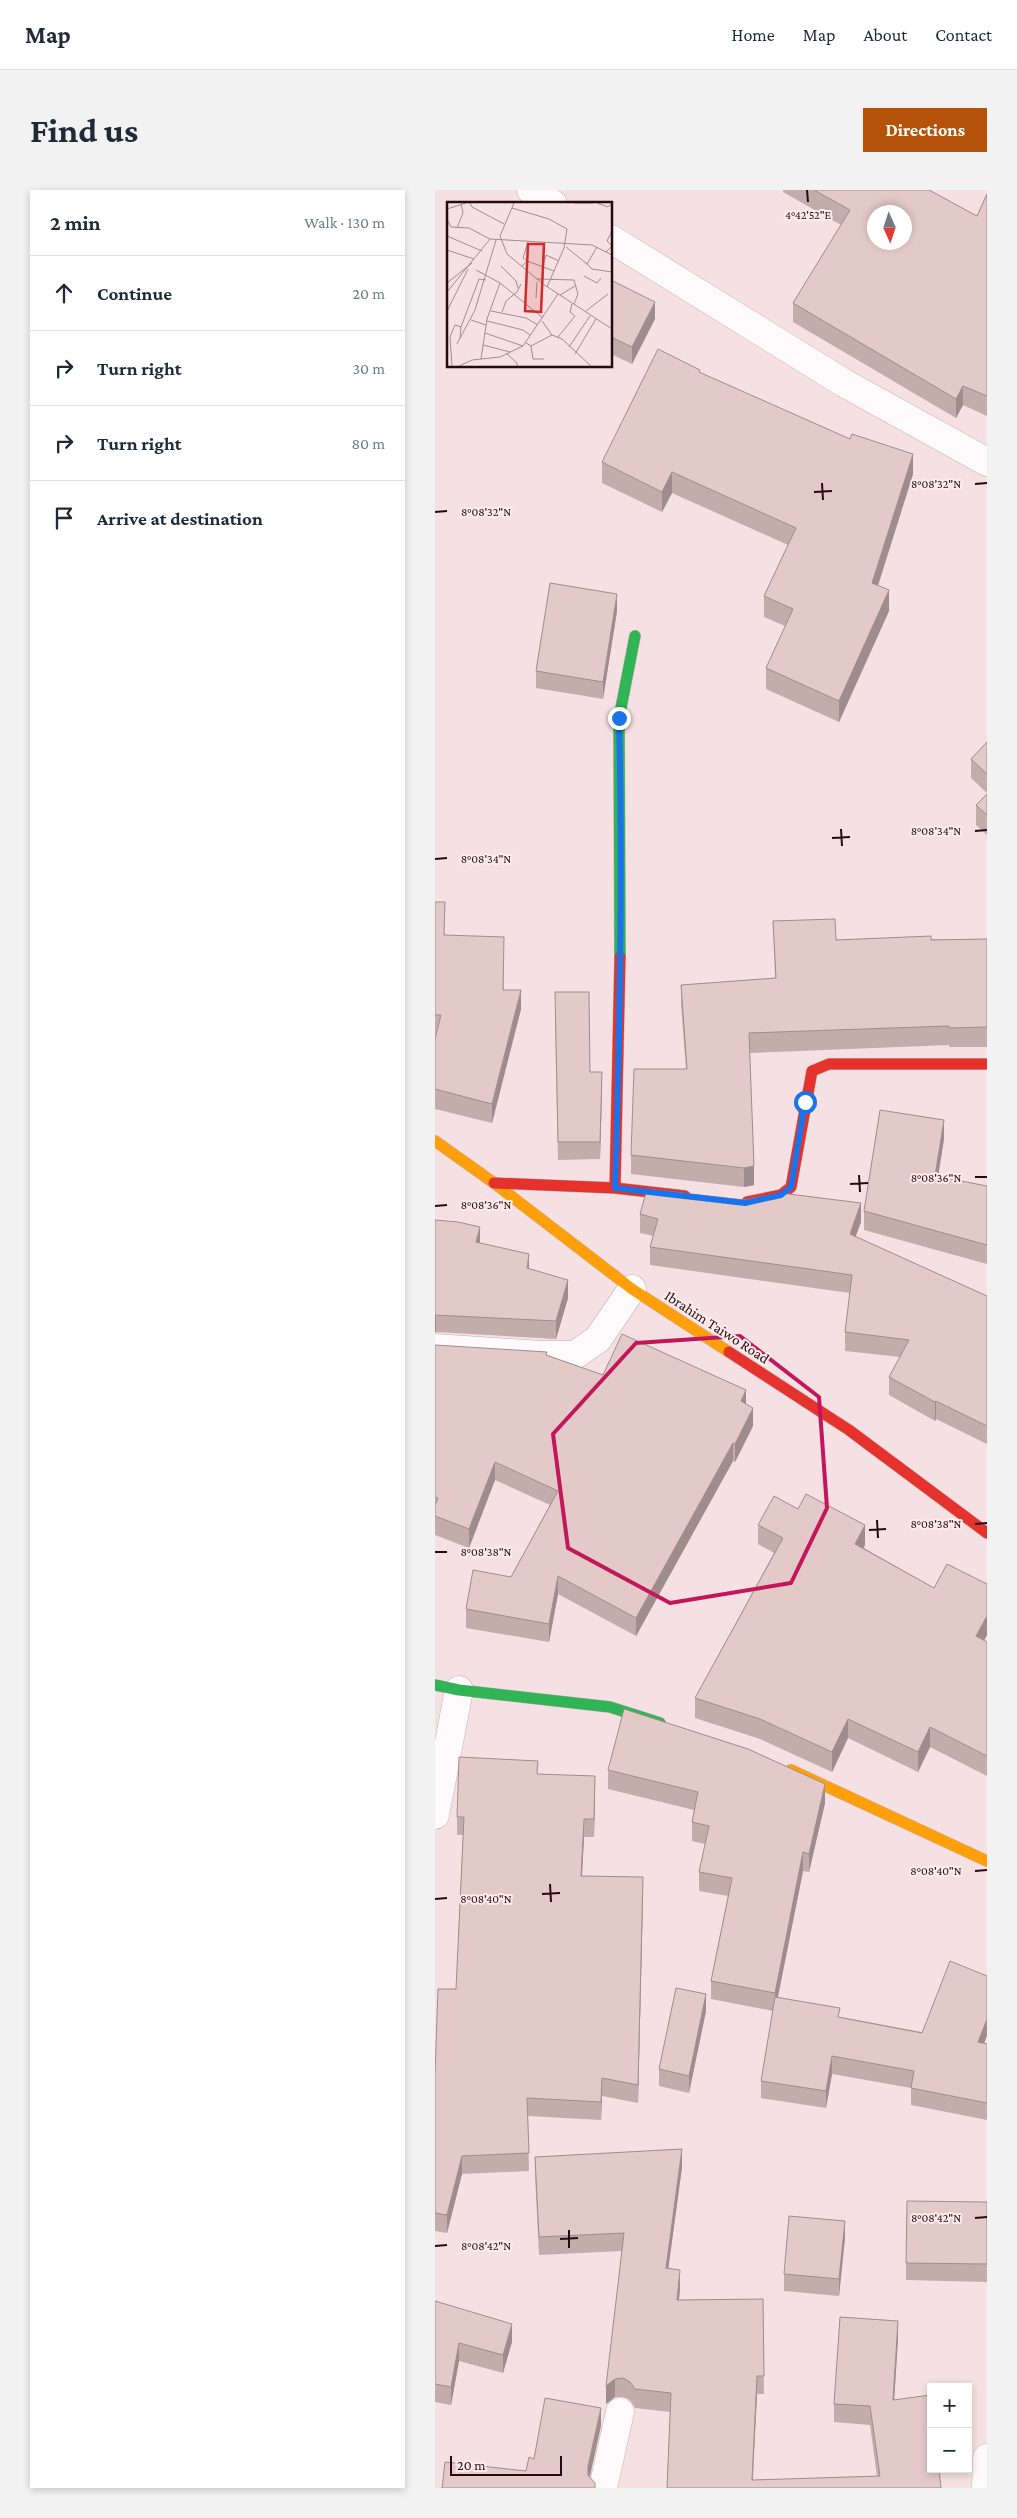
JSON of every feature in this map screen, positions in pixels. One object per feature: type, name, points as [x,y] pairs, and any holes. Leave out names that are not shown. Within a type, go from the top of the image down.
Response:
[{"type":"street","points":[[531,190],[550,202]]},
{"type":"street","points":[[613,240],[844,383],[987,462]]},
{"type":"street","points":[[615,1188],[620,1020],[621,811],[619,718],[635,636]]},
{"type":"street","points":[[736,1202],[745,1203],[781,1195],[791,1187],[812,1071],[829,1064],[987,1064]]},
{"type":"street","name":"Ibrahim Taiwo Road","points":[[435,1141],[494,1183],[632,1289],[849,1430],[987,1532]]},
{"type":"street","points":[[494,1183],[615,1188],[699,1198]]},
{"type":"street","points":[[435,1348],[523,1354],[575,1355],[598,1338],[632,1289]]},
{"type":"street","points":[[435,1815],[447,1687],[609,1707],[673,1727]]},
{"type":"street","points":[[781,1766],[987,1861]]},
{"type":"street","points":[[603,2488],[620,2412]]},
{"type":"street","points":[[985,2488],[987,2458]]},
{"type":"highlighted area","points":[[740,1336],[819,1397],[827,1508],[791,1583],[670,1603],[568,1548],[553,1434],[636,1343]]},
{"type":"building","points":[[814,190],[929,190],[977,216],[987,194],[987,396],[963,386],[956,399],[793,303],[850,210]]},
{"type":"building","points":[[613,281],[655,302],[632,347],[613,338]]},
{"type":"building","points":[[658,349],[700,370],[699,372],[850,439],[852,434],[913,454],[872,583],[889,590],[839,701],[766,668],[793,609],[764,596],[796,528],[672,472],[662,492],[602,462]]},
{"type":"building","points":[[550,583],[617,594],[603,682],[536,671]]},
{"type":"building","points":[[987,742],[987,774],[971,759]]},
{"type":"building","points":[[987,794],[987,815],[976,805]]},
{"type":"building","points":[[435,902],[445,902],[444,935],[504,937],[503,990],[521,990],[492,1104],[435,1089],[435,1039],[441,1015],[435,1015]]},
{"type":"building","points":[[835,919],[836,940],[931,936],[931,940],[987,939],[987,1027],[949,1028],[949,1026],[749,1033],[754,1166],[744,1168],[631,1155],[634,1069],[687,1069],[681,985],[776,978],[773,921]]},
{"type":"building","points":[[555,992],[589,992],[590,1072],[602,1072],[600,1142],[558,1142]]},
{"type":"building","points":[[880,1110],[944,1120],[935,1176],[987,1186],[987,1245],[864,1211]]},
{"type":"building","points":[[647,1189],[744,1200],[781,1193],[861,1203],[850,1234],[987,1296],[987,1426],[935,1402],[889,1377],[909,1340],[845,1332],[852,1275],[650,1247],[658,1219],[640,1214]]},
{"type":"building","points":[[435,1220],[458,1222],[480,1227],[476,1242],[529,1254],[527,1268],[568,1280],[556,1321],[435,1315]]},
{"type":"building","points":[[622,1334],[746,1390],[741,1401],[753,1408],[735,1444],[733,1443],[636,1618],[558,1576],[549,1624],[466,1609],[473,1570],[511,1577],[558,1491],[495,1462],[469,1529],[435,1516],[435,1505],[438,1498],[435,1497],[435,1345],[547,1352],[546,1355],[603,1375]]},
{"type":"building","points":[[806,1494],[865,1525],[855,1544],[934,1588],[947,1564],[987,1584],[987,1616],[976,1636],[987,1642],[987,1756],[930,1727],[918,1752],[848,1719],[832,1752],[760,1719],[695,1698],[783,1538],[758,1525],[774,1496],[798,1509]]},
{"type":"building","points":[[624,1709],[748,1749],[825,1784],[809,1854],[803,1852],[775,1993],[711,1981],[732,1878],[699,1872],[709,1826],[692,1822],[698,1792],[608,1770]]},
{"type":"building","points":[[459,1757],[538,1761],[537,1774],[595,1776],[594,1819],[584,1819],[581,1876],[643,1877],[638,2085],[602,2078],[601,2102],[527,2098],[529,2153],[462,2156],[447,2215],[435,2213],[435,2073],[438,1989],[456,1989],[464,1817],[457,1817]]},
{"type":"building","points":[[950,1961],[987,1976],[987,2019],[978,2042],[987,2044],[987,2103],[911,2088],[914,2071],[832,2056],[826,2091],[761,2081],[775,1997],[840,2008],[838,2017],[922,2033]]},
{"type":"building","points":[[676,1988],[706,1994],[689,2076],[659,2069]]},
{"type":"building","points":[[682,2149],[666,2268],[680,2270],[677,2300],[763,2299],[764,2376],[757,2376],[752,2480],[880,2476],[870,2406],[834,2404],[840,2317],[898,2321],[893,2400],[927,2396],[927,2473],[939,2473],[941,2488],[667,2488],[671,2393],[635,2389],[630,2382],[623,2378],[615,2379],[606,2386],[624,2233],[539,2237],[535,2157]]},
{"type":"building","points":[[907,2201],[987,2202],[987,2264],[906,2263]]},
{"type":"building","points":[[789,2216],[845,2221],[839,2279],[784,2274]]},
{"type":"building","points":[[435,2301],[512,2324],[503,2355],[459,2343],[451,2387],[435,2384]]},
{"type":"building","points":[[545,2398],[601,2408],[588,2466],[588,2475],[595,2483],[595,2488],[442,2488],[445,2462],[526,2471],[529,2457],[534,2459]]},
{"type":"traffic: fast","points":[[620,957],[619,718],[635,636]]},
{"type":"traffic: fast","points":[[435,1685],[459,1690],[610,1707],[660,1723]]},
{"type":"traffic: slow","points":[[435,1141],[494,1183],[632,1289],[729,1352]]},
{"type":"traffic: slow","points":[[791,1770],[987,1861]]},
{"type":"traffic: jam","points":[[615,1188],[620,957]]},
{"type":"traffic: jam","points":[[747,1202],[781,1195],[791,1187],[812,1071],[829,1064],[987,1064]]},
{"type":"traffic: jam","points":[[494,1183],[615,1188],[685,1196]]},
{"type":"traffic: jam","points":[[729,1352],[849,1430],[987,1533]]},
{"type":"route","points":[[619,718],[621,811],[620,1020],[615,1188],[745,1203],[781,1195],[791,1187],[805,1102]]}]
